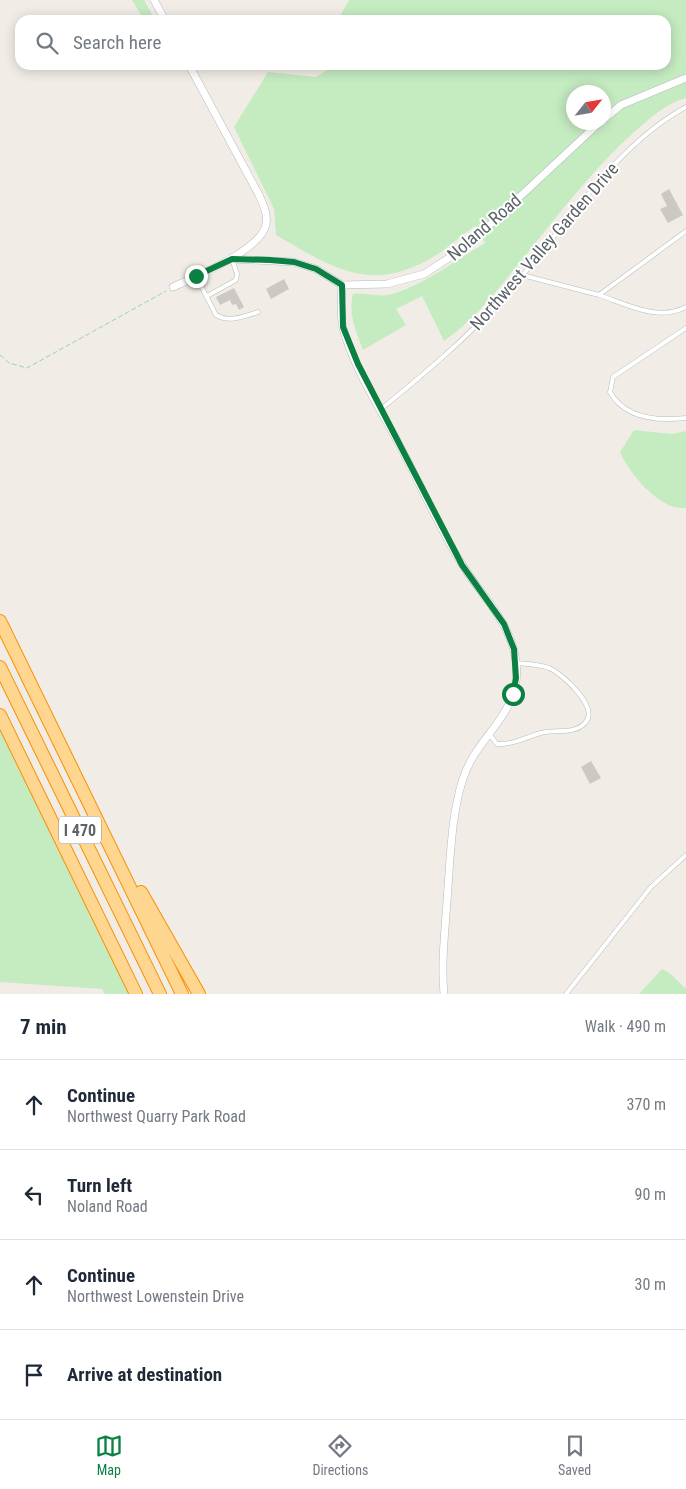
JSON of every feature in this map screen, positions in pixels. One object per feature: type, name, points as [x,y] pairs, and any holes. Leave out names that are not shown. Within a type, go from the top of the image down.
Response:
[{"type":"highway","name":"I 470","points":[[0,621],[182,994]]},
{"type":"highway","name":"I 470","points":[[0,667],[160,994]]},
{"type":"highway","points":[[0,715],[136,994]]},
{"type":"highway","points":[[85,795],[199,994]]},
{"type":"street","points":[[154,0],[162,15]]},
{"type":"street","points":[[173,287],[232,259],[263,234],[266,216],[259,195],[192,70]]},
{"type":"street","points":[[611,113],[621,105],[686,78]]},
{"type":"street","name":"Noland Road","points":[[342,285],[387,284],[405,281],[424,274],[444,262],[466,247],[591,130]]},
{"type":"street","points":[[232,259],[294,262],[316,269],[342,285],[343,327],[358,364],[462,565],[504,624],[514,649],[516,678],[513,694],[502,719],[476,752],[463,778],[449,878],[442,975],[444,994]]},
{"type":"lane","name":"Northwest Valley Garden Drive","points":[[380,408],[433,366],[504,297],[618,161],[650,130],[669,116],[686,107]]},
{"type":"lane","points":[[599,295],[686,231]]},
{"type":"lane","points":[[206,296],[236,280],[237,274],[232,259]]},
{"type":"lane","points":[[522,275],[599,295],[651,312],[672,314],[686,307]]},
{"type":"lane","points":[[196,276],[216,315],[220,318],[235,318],[258,312]]},
{"type":"lane","points":[[686,328],[614,377],[610,392],[616,402],[634,414],[662,421],[686,418]]},
{"type":"lane","points":[[490,735],[498,744],[508,745],[550,730],[570,731],[585,724],[589,716],[588,707],[574,687],[551,669],[536,664],[515,663]]},
{"type":"lane","points":[[566,994],[650,887],[686,855]]},
{"type":"path","points":[[0,355],[9,363],[27,368],[173,287]]},
{"type":"green space","points":[[132,0],[144,0],[152,15],[141,15]]},
{"type":"green space","points":[[349,0],[686,0],[686,98],[658,112],[602,163],[494,294],[455,333],[444,341],[422,296],[396,309],[406,325],[363,350],[352,315],[353,294],[388,295],[412,287],[485,243],[475,226],[438,254],[415,266],[394,273],[374,275],[355,273],[336,267],[276,235],[274,209],[234,127],[268,72],[316,77],[327,70],[671,70],[671,15],[341,15]]},
{"type":"green space","points":[[634,430],[672,434],[686,431],[686,508],[676,508],[657,498],[638,480],[624,461],[620,452]]},
{"type":"green space","points":[[0,730],[129,994],[105,994],[102,989],[0,982]]},
{"type":"green space","points":[[662,969],[686,988],[686,994],[639,994]]},
{"type":"building","points":[[669,189],[683,215],[668,223],[660,209],[667,206],[661,194]]},
{"type":"building","points":[[284,279],[289,289],[271,299],[266,289]]},
{"type":"building","points":[[234,288],[244,307],[239,310],[236,304],[232,305],[230,300],[220,305],[216,297]]},
{"type":"building","points":[[591,761],[601,778],[590,784],[581,767]]},
{"type":"route","points":[[196,276],[232,259],[270,260],[294,262],[316,269],[342,285],[343,327],[358,364],[462,565],[504,624],[514,649],[516,678],[513,694]]}]
